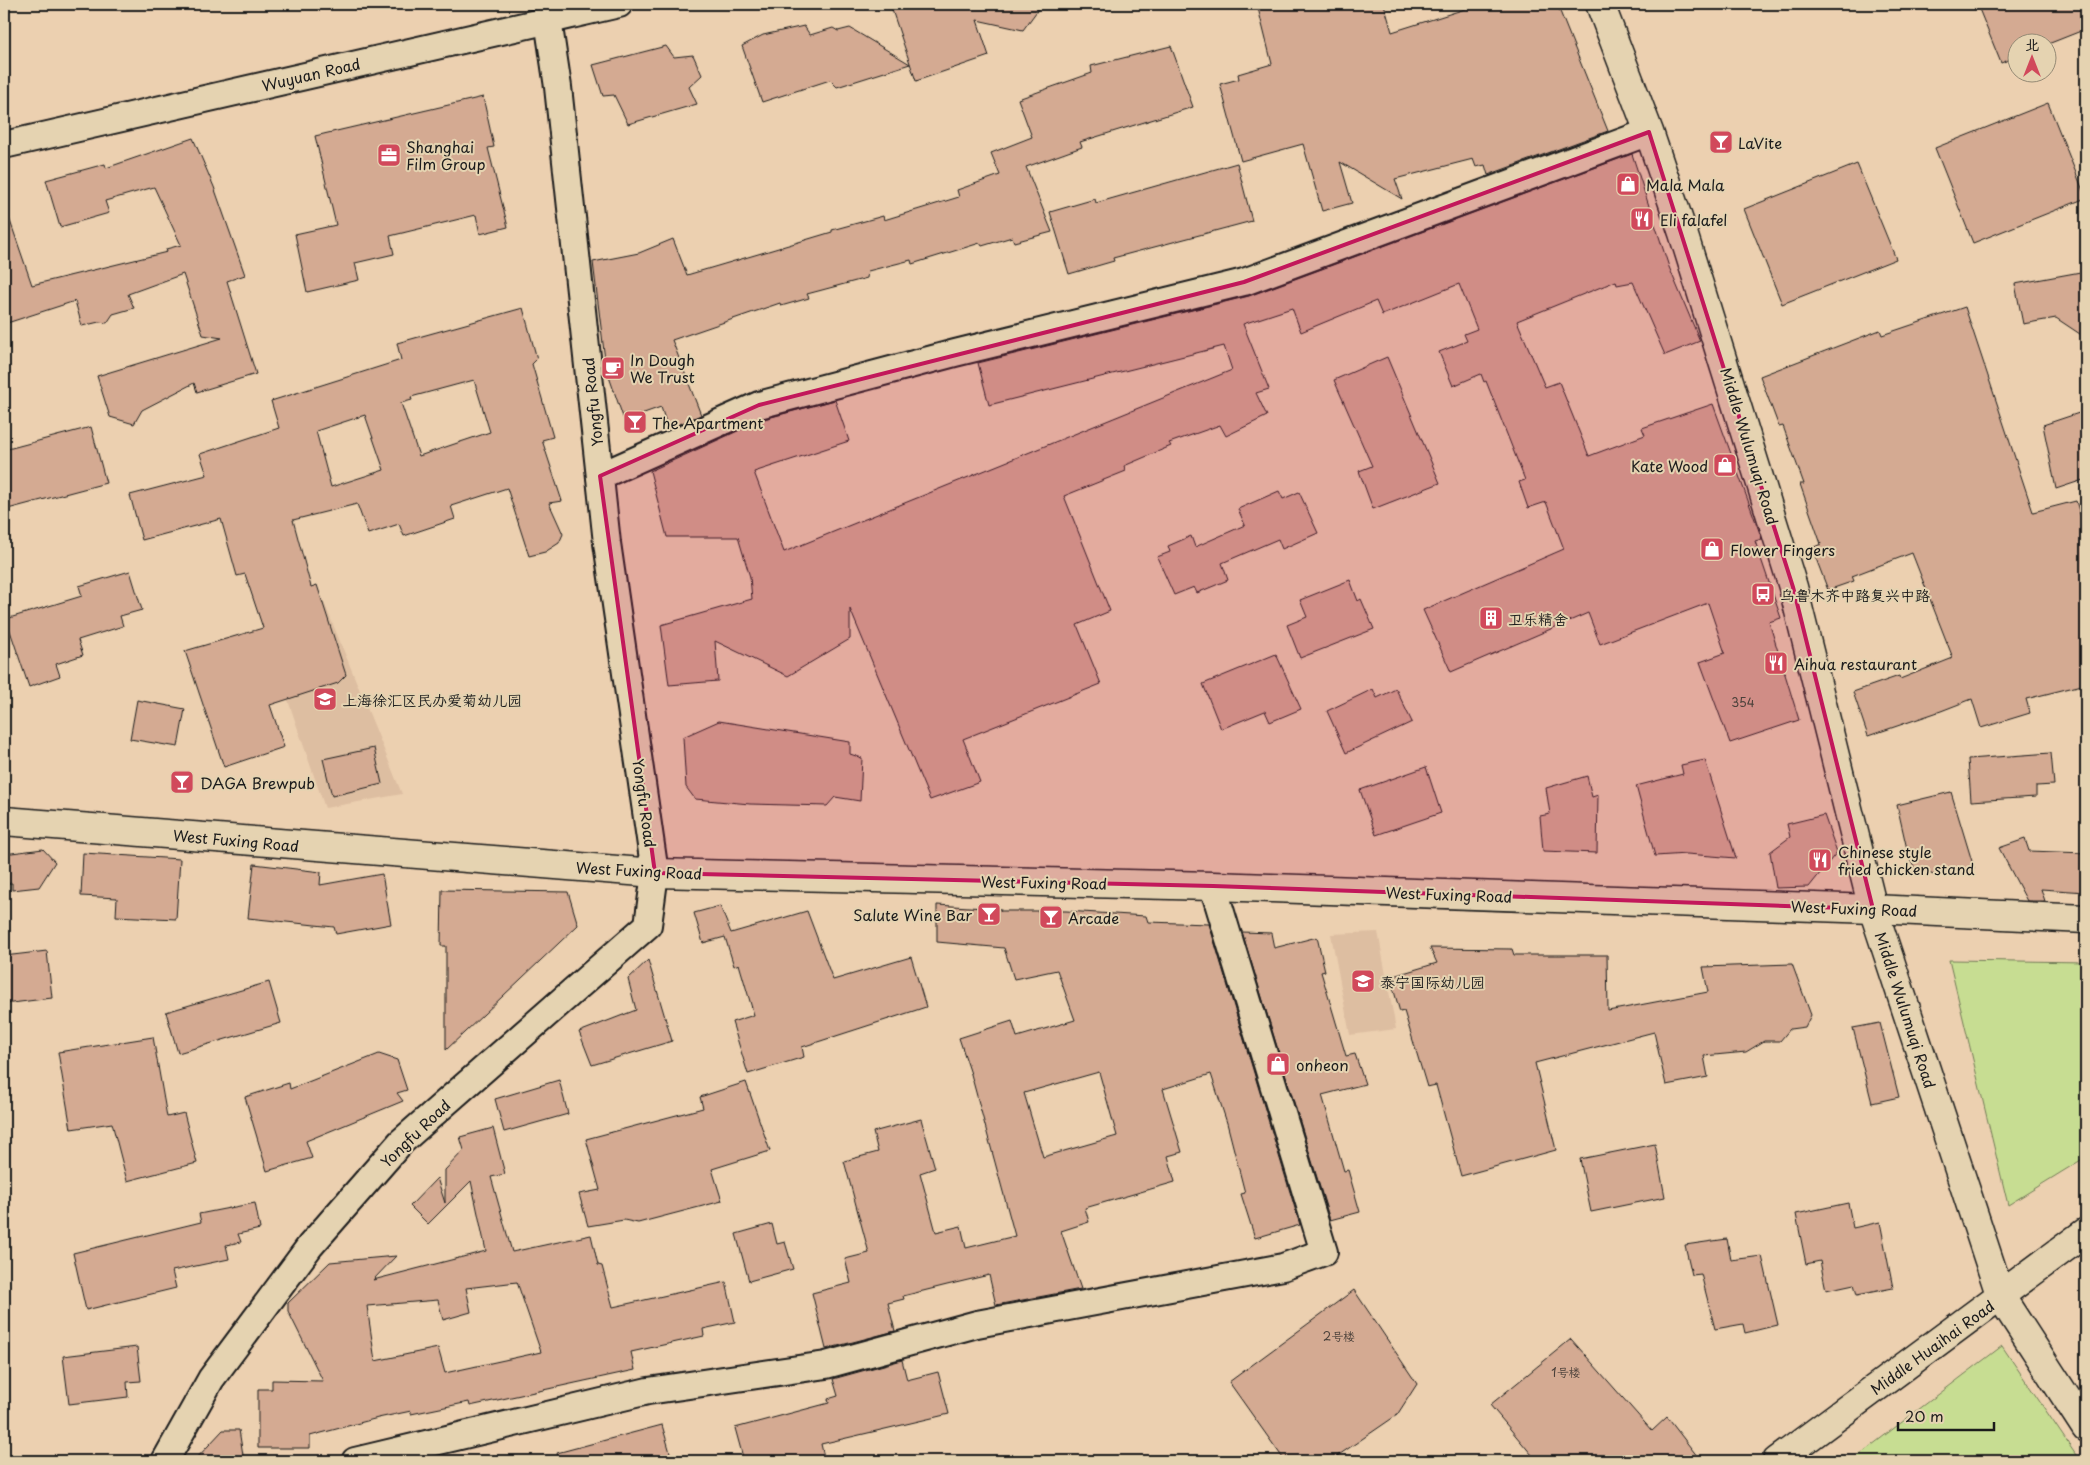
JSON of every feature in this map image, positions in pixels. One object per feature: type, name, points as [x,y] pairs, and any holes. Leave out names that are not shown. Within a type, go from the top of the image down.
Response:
[{"type":"street","name":"Wuyuan Road","points":[[4,145],[618,4]]},
{"type":"street","name":"Middle Wulumuqi Road","points":[[1600,4],[1649,132],[1684,233],[1793,587],[1873,908],[2001,1297],[2086,1428]]},
{"type":"street","name":"Yongfu Road","points":[[165,1461],[211,1379],[310,1246],[401,1142],[648,925],[655,873],[607,543],[558,87],[548,20]]},
{"type":"street","points":[[600,476],[759,405],[954,353],[1244,282],[1649,132]]},
{"type":"street","name":"West Fuxing Road","points":[[4,821],[655,873],[1213,886],[1873,908],[2086,919]]},
{"type":"street","points":[[355,1461],[648,1391],[826,1365],[977,1324],[1283,1267],[1324,1252],[1213,886]]},
{"type":"street","name":"Middle Huaihai Road","points":[[1777,1461],[2001,1297],[2086,1232]]},
{"type":"highlighted area","points":[[1649,132],[1793,587],[1873,909],[1213,886],[655,873],[600,476],[759,405],[1244,282]]},
{"type":"shaded area","name":"上海徐汇区民办爱菊幼儿园","points":[[317,585],[402,794],[325,808],[255,604]]},
{"type":"shaded area","name":"泰宁国际幼儿园","points":[[1378,932],[1396,1029],[1350,1035],[1331,934]]},
{"type":"green space","points":[[1949,960],[2086,962],[2086,1157],[2008,1205]]},
{"type":"green space","points":[[2002,1346],[2080,1461],[1851,1461]]},
{"type":"building","points":[[890,4],[1042,4],[1023,30],[977,20],[989,56],[916,81]]},
{"type":"building","points":[[1257,4],[1384,4],[1392,32],[1481,4],[1557,4],[1608,131],[1488,175],[1485,165],[1476,167],[1473,159],[1395,179],[1402,199],[1340,162],[1352,203],[1322,211],[1303,144],[1241,161],[1220,84],[1239,79],[1238,74],[1272,64]]},
{"type":"building","points":[[1977,4],[2086,4],[2086,29],[2058,40],[2058,32],[2008,32],[2008,60],[2001,63]]},
{"type":"building","points":[[804,26],[810,35],[833,28],[838,31],[850,28],[910,64],[837,87],[830,80],[762,102],[742,46],[763,35]]},
{"type":"building","points":[[666,46],[674,57],[693,55],[702,75],[689,87],[697,104],[628,124],[614,95],[603,96],[593,65]]},
{"type":"building","points":[[1171,46],[1193,107],[1080,142],[1082,147],[1026,167],[1052,232],[1014,242],[1012,237],[982,246],[980,243],[912,264],[911,260],[868,271],[867,278],[807,294],[809,298],[781,306],[780,303],[672,340],[701,415],[668,429],[661,407],[624,420],[606,368],[593,262],[639,253],[673,239],[687,275],[832,232],[832,230],[883,216],[884,220],[959,197],[957,190],[1000,175],[991,153],[1032,137],[1018,99],[1092,73],[1091,66]]},
{"type":"building","points":[[483,97],[494,147],[488,148],[508,227],[480,234],[476,215],[390,236],[394,254],[355,263],[359,280],[307,292],[295,234],[336,225],[315,136]]},
{"type":"building","points":[[2048,103],[2086,198],[1973,243],[1935,148]]},
{"type":"building","points":[[193,138],[214,187],[245,275],[227,281],[256,374],[197,392],[194,383],[142,410],[134,424],[110,417],[97,376],[222,338],[203,335],[183,274],[128,294],[134,308],[113,314],[107,323],[99,322],[82,326],[75,301],[4,324],[4,216],[8,215],[32,285],[167,252],[166,249],[181,245],[154,187],[105,201],[109,213],[60,227],[46,180],[105,164],[106,168]]},
{"type":"building","points":[[1632,154],[1669,267],[1700,341],[1665,355],[1633,282],[1617,285],[1616,281],[1517,321],[1545,387],[1559,382],[1589,456],[1645,435],[1642,428],[1713,404],[1762,539],[1755,541],[1781,618],[1769,622],[1799,720],[1730,743],[1700,662],[1725,653],[1708,603],[1600,644],[1588,613],[1451,672],[1423,610],[1564,549],[1546,502],[1528,508],[1519,482],[1525,480],[1486,381],[1484,382],[1481,374],[1453,386],[1439,352],[1467,341],[1464,334],[1477,329],[1459,284],[1382,315],[1376,301],[1301,332],[1292,308],[1243,324],[1269,389],[1256,393],[1267,416],[1226,436],[1220,425],[1169,443],[1171,446],[1124,466],[1126,471],[1064,496],[1110,611],[1077,625],[1101,684],[963,739],[980,782],[930,800],[850,609],[850,639],[788,676],[715,641],[718,681],[669,685],[661,625],[752,599],[750,577],[738,537],[667,537],[650,471],[764,419],[835,400],[849,441],[754,472],[784,552],[1232,370],[1224,346],[989,405],[978,363],[1249,296]]},
{"type":"building","points":[[1237,163],[1252,221],[1113,258],[1114,261],[1069,274],[1050,212],[1095,199],[1096,203]]},
{"type":"building","points":[[1857,164],[1896,259],[1782,304],[1744,209]]},
{"type":"building","points":[[2086,271],[2086,338],[2056,318],[2023,324],[2015,284]]},
{"type":"building","points":[[1965,307],[2033,512],[2076,501],[2086,534],[2086,684],[2026,699],[2030,713],[1981,728],[1972,699],[1868,736],[1853,692],[1899,676],[1900,679],[1953,658],[1912,553],[1852,576],[1854,581],[1828,590],[1812,548],[1821,544],[1800,484],[1804,484],[1783,426],[1779,427],[1760,376],[1880,330],[1882,335]]},
{"type":"building","points":[[523,308],[537,359],[532,364],[553,437],[542,440],[562,501],[549,503],[563,534],[559,543],[545,552],[529,556],[507,488],[451,506],[455,519],[404,536],[399,524],[368,534],[357,504],[293,520],[311,587],[317,585],[346,675],[338,683],[270,705],[284,747],[224,767],[185,651],[263,628],[245,574],[237,576],[221,519],[142,540],[130,495],[207,475],[200,454],[279,428],[271,401],[401,360],[397,343]],"holes":[[[474,380],[490,432],[419,456],[401,403],[412,400],[411,397]],[[365,415],[384,470],[331,487],[316,431]]]},
{"type":"building","points":[[1387,357],[1440,483],[1373,509],[1359,471],[1372,466],[1334,380]]},
{"type":"building","points":[[2079,413],[2086,429],[2086,479],[2056,489],[2043,425]]},
{"type":"building","points":[[91,427],[106,483],[4,510],[4,450]]},
{"type":"building","points":[[1279,491],[1283,499],[1299,492],[1318,533],[1282,549],[1278,539],[1222,563],[1228,580],[1197,593],[1194,587],[1174,595],[1157,557],[1170,552],[1168,546],[1191,536],[1195,547],[1245,525],[1238,509]]},
{"type":"building","points":[[130,571],[142,610],[120,616],[123,626],[78,640],[83,655],[56,664],[60,676],[29,687],[6,619],[82,596],[79,586]]},
{"type":"building","points":[[1350,580],[1358,601],[1361,599],[1374,629],[1300,658],[1287,625],[1307,617],[1300,600]]},
{"type":"building","points":[[1276,654],[1301,709],[1270,722],[1265,711],[1221,729],[1203,684]]},
{"type":"building","points":[[1373,689],[1377,698],[1396,689],[1412,722],[1346,753],[1327,711]]},
{"type":"building","points":[[137,700],[185,709],[178,747],[130,739]]},
{"type":"building","points":[[719,721],[850,742],[850,754],[862,758],[860,801],[835,797],[827,806],[750,804],[695,799],[686,787],[683,737]]},
{"type":"building","points":[[374,748],[382,784],[332,796],[323,759]]},
{"type":"building","points":[[2051,753],[2054,785],[2036,786],[2036,797],[1971,801],[1968,759]]},
{"type":"building","points":[[1705,760],[1736,858],[1687,854],[1655,856],[1636,786],[1683,774],[1681,765]]},
{"type":"building","points":[[1426,767],[1441,813],[1376,835],[1360,790]]},
{"type":"building","points":[[1587,776],[1592,797],[1598,795],[1597,853],[1543,851],[1540,816],[1550,814],[1546,788]]},
{"type":"building","points":[[1951,792],[1974,868],[1936,876],[1914,867],[1909,858],[1897,805]]},
{"type":"building","points":[[1824,815],[1837,852],[1809,887],[1776,888],[1770,852],[1790,837],[1787,824]]},
{"type":"building","points":[[2025,839],[2029,851],[2086,853],[2086,892],[2041,889],[2045,901],[2027,901],[1999,848]]},
{"type":"building","points":[[43,849],[55,862],[39,887],[12,890],[12,883],[4,884],[4,854]]},
{"type":"building","points":[[83,853],[180,859],[176,919],[116,916],[117,898],[81,896]]},
{"type":"building","points":[[254,864],[321,872],[320,885],[382,874],[391,924],[336,934],[334,927],[248,918]]},
{"type":"building","points":[[442,890],[568,892],[578,925],[446,1050],[446,946],[441,946]]},
{"type":"building","points":[[937,905],[1001,909],[1000,911],[1066,911],[1146,916],[1148,922],[1209,924],[1300,1225],[1255,1238],[1241,1194],[1245,1193],[1227,1123],[1211,1074],[1163,1089],[1182,1152],[1168,1156],[1175,1182],[1085,1208],[1089,1222],[1061,1231],[1081,1289],[996,1305],[989,1275],[903,1296],[904,1299],[888,1303],[895,1331],[826,1349],[812,1293],[851,1283],[845,1259],[869,1253],[844,1161],[878,1152],[873,1132],[921,1119],[935,1168],[920,1173],[936,1232],[961,1226],[966,1248],[1015,1236],[971,1074],[959,1038],[1012,1021],[1017,1037],[1075,1020],[1057,970],[1014,979],[1004,948],[937,942]],"holes":[[[1099,1072],[1117,1136],[1043,1157],[1024,1093]]]},
{"type":"building","points":[[720,906],[731,933],[807,911],[833,980],[911,957],[926,1007],[802,1047],[804,1057],[748,1074],[732,1022],[754,1015],[739,964],[734,966],[725,937],[703,943],[694,913]]},
{"type":"building","points":[[1242,932],[1271,933],[1274,948],[1317,937],[1325,971],[1321,972],[1346,1056],[1355,1054],[1365,1084],[1322,1095],[1344,1171],[1348,1170],[1360,1212],[1330,1220]]},
{"type":"building","points":[[1430,948],[1512,949],[1514,955],[1607,955],[1608,1011],[1708,992],[1703,967],[1792,964],[1811,1015],[1805,1027],[1790,1029],[1780,1041],[1764,1041],[1746,1052],[1704,1056],[1708,1077],[1666,1085],[1654,1032],[1535,1063],[1556,1150],[1461,1176],[1436,1085],[1427,1087],[1404,1011],[1400,1012],[1390,977],[1437,963]]},
{"type":"building","points":[[47,951],[52,998],[4,1004],[4,956]]},
{"type":"building","points":[[648,960],[672,1041],[592,1065],[579,1032],[636,1010],[628,979]]},
{"type":"building","points":[[269,982],[281,1023],[178,1053],[166,1012]]},
{"type":"building","points":[[1880,1023],[1899,1097],[1872,1103],[1853,1028]]},
{"type":"building","points":[[153,1037],[167,1117],[184,1113],[197,1163],[127,1181],[112,1123],[71,1129],[58,1052]]},
{"type":"building","points":[[379,1054],[397,1060],[407,1090],[397,1093],[403,1101],[306,1141],[312,1158],[267,1171],[245,1097],[289,1083],[290,1089]]},
{"type":"building","points":[[559,1080],[568,1114],[504,1132],[495,1099]]},
{"type":"building","points":[[746,1082],[770,1151],[712,1169],[722,1201],[638,1223],[624,1220],[588,1226],[579,1194],[600,1190],[586,1139],[703,1108],[700,1097]]},
{"type":"building","points":[[493,1128],[505,1174],[491,1177],[512,1252],[591,1235],[598,1265],[602,1266],[613,1307],[726,1282],[735,1322],[703,1329],[704,1336],[631,1352],[635,1370],[470,1406],[469,1402],[411,1414],[411,1411],[378,1418],[310,1436],[310,1448],[258,1448],[258,1389],[272,1389],[272,1380],[323,1381],[288,1311],[288,1303],[330,1262],[396,1256],[373,1280],[486,1251],[471,1181],[428,1224],[410,1206],[437,1178],[445,1203],[445,1170],[464,1150],[460,1137]],"holes":[[[517,1282],[541,1352],[445,1373],[438,1348],[375,1361],[367,1306],[438,1300],[443,1320],[471,1312],[466,1288]]]},
{"type":"building","points":[[1655,1144],[1665,1197],[1591,1212],[1580,1159]]},
{"type":"building","points":[[255,1203],[260,1229],[238,1234],[241,1242],[226,1245],[229,1259],[172,1271],[176,1288],[86,1310],[73,1253],[201,1222],[199,1214]]},
{"type":"building","points":[[1848,1203],[1853,1228],[1880,1222],[1893,1288],[1857,1295],[1854,1284],[1826,1290],[1820,1261],[1806,1264],[1796,1214]]},
{"type":"building","points":[[772,1224],[777,1244],[785,1242],[793,1269],[749,1281],[736,1234]]},
{"type":"building","points":[[1727,1239],[1731,1260],[1762,1256],[1778,1325],[1745,1333],[1743,1324],[1715,1329],[1701,1274],[1692,1275],[1685,1245]]},
{"type":"building","points":[[1354,1290],[1417,1384],[1397,1415],[1330,1461],[1285,1461],[1229,1382]]},
{"type":"building","points":[[1571,1339],[1652,1431],[1667,1417],[1701,1461],[1537,1461],[1490,1405]]},
{"type":"building","points":[[137,1347],[141,1381],[127,1382],[128,1397],[69,1404],[63,1356]]},
{"type":"building","points":[[902,1360],[907,1380],[938,1372],[949,1414],[821,1444],[824,1457],[808,1461],[744,1461],[735,1428],[829,1403],[828,1399],[838,1396],[833,1379]]},
{"type":"building","points":[[662,1425],[671,1456],[651,1461],[559,1461],[557,1453]]},
{"type":"building","points":[[223,1430],[239,1430],[244,1461],[194,1461]]},
{"type":"place","name":"LaVite","points":[[1721,142]]},
{"type":"place","name":"Shanghai Film Group","points":[[389,155]]},
{"type":"place","name":"Mala Mala","points":[[1628,184]]},
{"type":"place","name":"Eli falafel","points":[[1642,219]]},
{"type":"place","name":"In Dough We Trust","points":[[613,368]]},
{"type":"place","name":"The Apartment","points":[[635,422]]},
{"type":"place","name":"Kate Wood","points":[[1725,465]]},
{"type":"place","name":"Flower Fingers","points":[[1712,549]]},
{"type":"place","name":"乌鲁木齐中路复兴中路","points":[[1763,594]]},
{"type":"place","name":"卫乐精舍","points":[[1491,618]]},
{"type":"place","name":"Aihua restaurant","points":[[1776,663]]},
{"type":"place","name":"上海徐汇区民办爱菊幼儿园","points":[[325,699]]},
{"type":"place","name":"DAGA Brewpub","points":[[182,782]]},
{"type":"place","name":"Chinese style fried chicken stand","points":[[1820,860]]},
{"type":"place","name":"Salute Wine Bar","points":[[989,914]]},
{"type":"place","name":"Arcade","points":[[1051,917]]},
{"type":"place","name":"泰宁国际幼儿园","points":[[1363,981]]},
{"type":"place","name":"onheon","points":[[1278,1064]]}]
